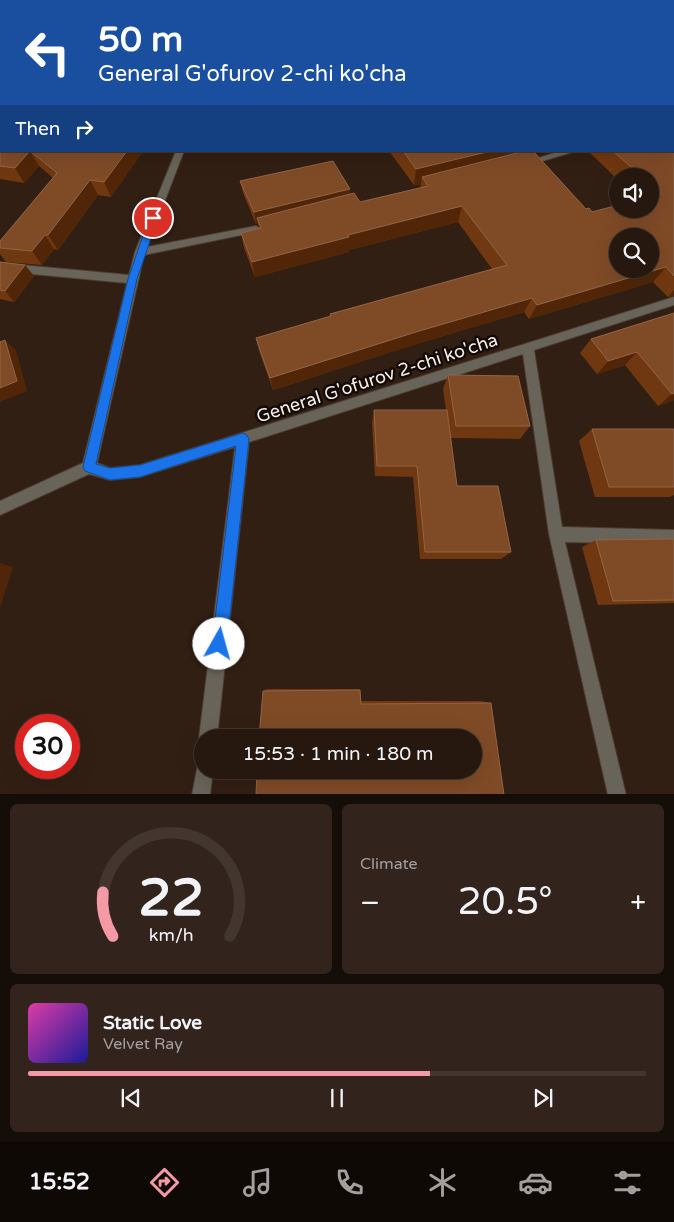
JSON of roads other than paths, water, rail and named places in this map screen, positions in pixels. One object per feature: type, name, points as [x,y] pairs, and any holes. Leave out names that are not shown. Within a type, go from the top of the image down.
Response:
[{"type":"street","points":[[0,508],[89,467],[140,252],[180,152]]},
{"type":"street","points":[[515,165],[568,152]]},
{"type":"street","points":[[140,252],[229,236],[267,226]]},
{"type":"street","points":[[0,267],[133,279]]},
{"type":"street","name":"General G'ofurov 2-chi ko'cha","points":[[89,467],[110,474],[140,471],[674,300]]},
{"type":"street","points":[[528,348],[556,534],[617,794]]},
{"type":"street","points":[[209,729],[243,439]]},
{"type":"street","points":[[556,534],[674,537]]},
{"type":"street","points":[[201,794],[203,779]]}]
